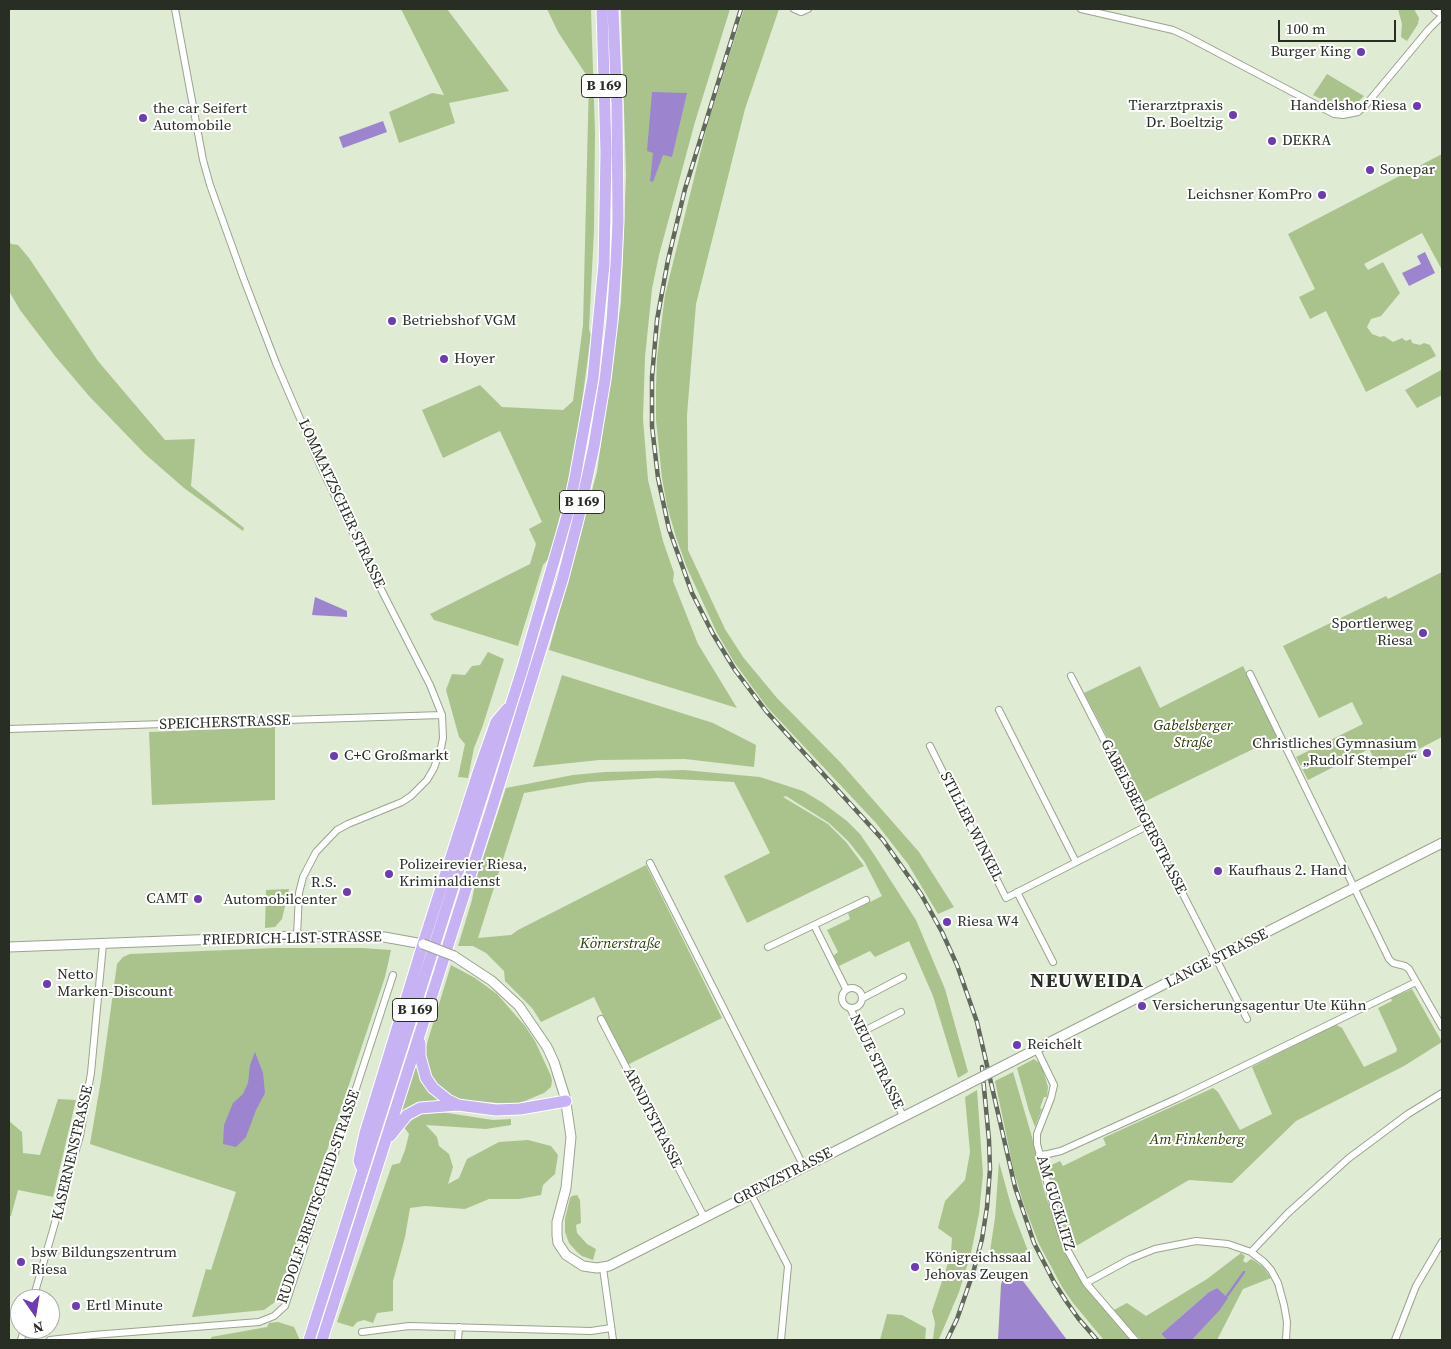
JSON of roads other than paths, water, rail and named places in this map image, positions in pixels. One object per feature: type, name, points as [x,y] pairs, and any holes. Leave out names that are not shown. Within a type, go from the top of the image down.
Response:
[{"type":"highway","name":"B 169","points":[[322,1340],[562,581],[578,520],[594,446],[608,353],[616,264],[618,221],[617,125],[613,9]]},
{"type":"highway","name":"B 169","points":[[309,1340],[511,704],[567,516],[582,443],[599,329],[605,228],[606,153],[601,12]]},
{"type":"highway","points":[[363,1172],[360,1161],[365,1133],[423,944],[496,722],[511,704]]},
{"type":"highway","points":[[419,1036],[420,1056],[426,1078],[433,1088],[458,1105]]},
{"type":"highway","points":[[385,1144],[407,1116],[420,1108],[458,1105],[496,1110],[520,1109],[566,1100]]},
{"type":"street","name":"LOMMATZSCHER STRASSE","points":[[175,9],[203,160],[243,277],[276,363],[320,465],[366,561],[430,685],[442,715],[441,748],[434,768],[427,780],[402,802],[337,830],[316,852],[303,878],[299,893],[296,936]]},
{"type":"street","points":[[794,9],[802,12],[808,9]]},
{"type":"street","points":[[1081,9],[1173,30],[1334,114],[1343,115],[1358,112],[1364,107],[1442,14],[1436,9]]},
{"type":"street","points":[[1250,674],[1389,959],[1405,966],[1409,970],[1442,1027]]},
{"type":"street","name":"GABELSBERGERSTRASSE","points":[[1071,676],[1247,1019]]},
{"type":"street","points":[[999,710],[1076,862]]},
{"type":"street","name":"SPEICHERSTRASSE","points":[[9,729],[442,715]]},
{"type":"street","name":"STILLER WINKEL","points":[[930,746],[1006,898],[1148,825]]},
{"type":"street","name":"LANGE STRASSE","points":[[964,1086],[1442,843]]},
{"type":"street","points":[[650,863],[804,1167]]},
{"type":"street","name":"STILLER WINKEL","points":[[1018,892],[1053,962]]},
{"type":"street","points":[[768,948],[866,900]]},
{"type":"street","points":[[814,926],[846,990]]},
{"type":"street","name":"FRIEDRICH-LIST-STRASSE","points":[[9,947],[296,936],[384,937],[423,944],[454,956],[492,981],[519,1006],[551,1054],[566,1100],[570,1124],[570,1151],[566,1188],[557,1222],[557,1239],[566,1255],[578,1264],[603,1268]]},
{"type":"street","name":"KASERNENSTRASSE","points":[[36,1289],[80,1136],[91,1073],[103,944]]},
{"type":"street","name":"RUDOLF-BREITSCHEID-STRASSE","points":[[50,1340],[259,1322],[274,1316],[284,1306],[393,975]]},
{"type":"street","name":"NEUE STRASSE","points":[[862,998],[902,977]]},
{"type":"street","points":[[1039,1155],[1061,1151],[1178,1098],[1416,982]]},
{"type":"street","points":[[855,988],[860,992],[862,998],[860,1005],[850,1008],[842,1002],[842,996],[846,990],[855,988]]},
{"type":"street","name":"NEUE STRASSE","points":[[850,1008],[903,1116]]},
{"type":"street","points":[[862,1032],[901,1012]]},
{"type":"street","name":"ARNDTSTRASSE","points":[[601,1019],[704,1217]]},
{"type":"street","name":"AM GUCKLITZ","points":[[1037,1050],[1054,1085],[1037,1134],[1039,1155],[1063,1239],[1086,1283],[1135,1340]]},
{"type":"street","name":"GRENZSTRASSE","points":[[603,1268],[964,1086]]},
{"type":"street","points":[[1251,1252],[1288,1213],[1350,1158],[1408,1114],[1442,1093]]},
{"type":"street","points":[[751,1194],[788,1266],[780,1340]]},
{"type":"street","points":[[1086,1283],[1136,1256],[1179,1243],[1196,1241],[1216,1242],[1251,1252],[1271,1270],[1278,1282],[1284,1305],[1287,1322],[1286,1340]]},
{"type":"street","points":[[1395,1340],[1416,1286],[1442,1242]]},
{"type":"street","points":[[603,1268],[613,1340]]},
{"type":"street","points":[[362,1332],[399,1326],[591,1331],[611,1328]]},
{"type":"street","points":[[458,1340],[459,1327]]},
{"type":"waterway","points":[[1227,1296],[1244,1272]]},
{"type":"railway","points":[[741,9],[685,189],[668,260],[657,320],[652,377],[652,426],[658,478],[669,529],[692,593],[713,634],[735,670],[766,711],[883,840],[921,894],[942,932],[957,965],[977,1022],[1015,1187],[1034,1243],[1066,1301],[1097,1340]]},
{"type":"railway","points":[[947,1340],[957,1319],[973,1273],[982,1239],[987,1207],[990,1169],[989,1140],[982,1067]]},
{"type":"place","name":"Burger King","points":[[1361,52]]},
{"type":"place","name":"Handelshof Riesa","points":[[1417,106]]},
{"type":"place","name":"Tierarztpraxis Dr. Boeltzig","points":[[1233,115]]},
{"type":"place","name":"the car Seifert Automobile","points":[[143,118]]},
{"type":"place","name":"DEKRA","points":[[1272,141]]},
{"type":"place","name":"Sonepar","points":[[1370,170]]},
{"type":"place","name":"Leichsner KomPro","points":[[1322,195]]},
{"type":"place","name":"Betriebshof VGM","points":[[392,321]]},
{"type":"place","name":"Hoyer","points":[[444,359]]},
{"type":"place","name":"Sportlerweg Riesa","points":[[1423,633]]},
{"type":"place","name":"Christliches Gymnasium „Rudolf Stempel“","points":[[1427,753]]},
{"type":"place","name":"C+C Großmarkt","points":[[334,756]]},
{"type":"place","name":"Kaufhaus 2. Hand","points":[[1218,871]]},
{"type":"place","name":"Polizeirevier Riesa, Kriminaldienst","points":[[389,874]]},
{"type":"place","name":"R.S. Automobilcenter","points":[[347,892]]},
{"type":"place","name":"CAMT","points":[[198,899]]},
{"type":"place","name":"Riesa W4","points":[[947,922]]},
{"type":"place","name":"Netto Marken-Discount","points":[[47,984]]},
{"type":"place","name":"Versicherungsagentur Ute Kühn","points":[[1142,1006]]},
{"type":"place","name":"Reichelt","points":[[1017,1045]]},
{"type":"place","name":"bsw Bildungszentrum Riesa","points":[[21,1262]]},
{"type":"place","name":"Königreichssaal Jehovas Zeugen","points":[[915,1267]]},
{"type":"place","name":"Ertl Minute","points":[[76,1306]]},
{"type":"district","name":"NEUWEIDA","points":[[1087,982]]},
{"type":"park label","name":"Gabelsberger Straße","points":[[1193,734]]},
{"type":"park label","name":"Körnerstraße","points":[[620,944]]},
{"type":"park label","name":"Am Finkenberg","points":[[1197,1140]]}]
